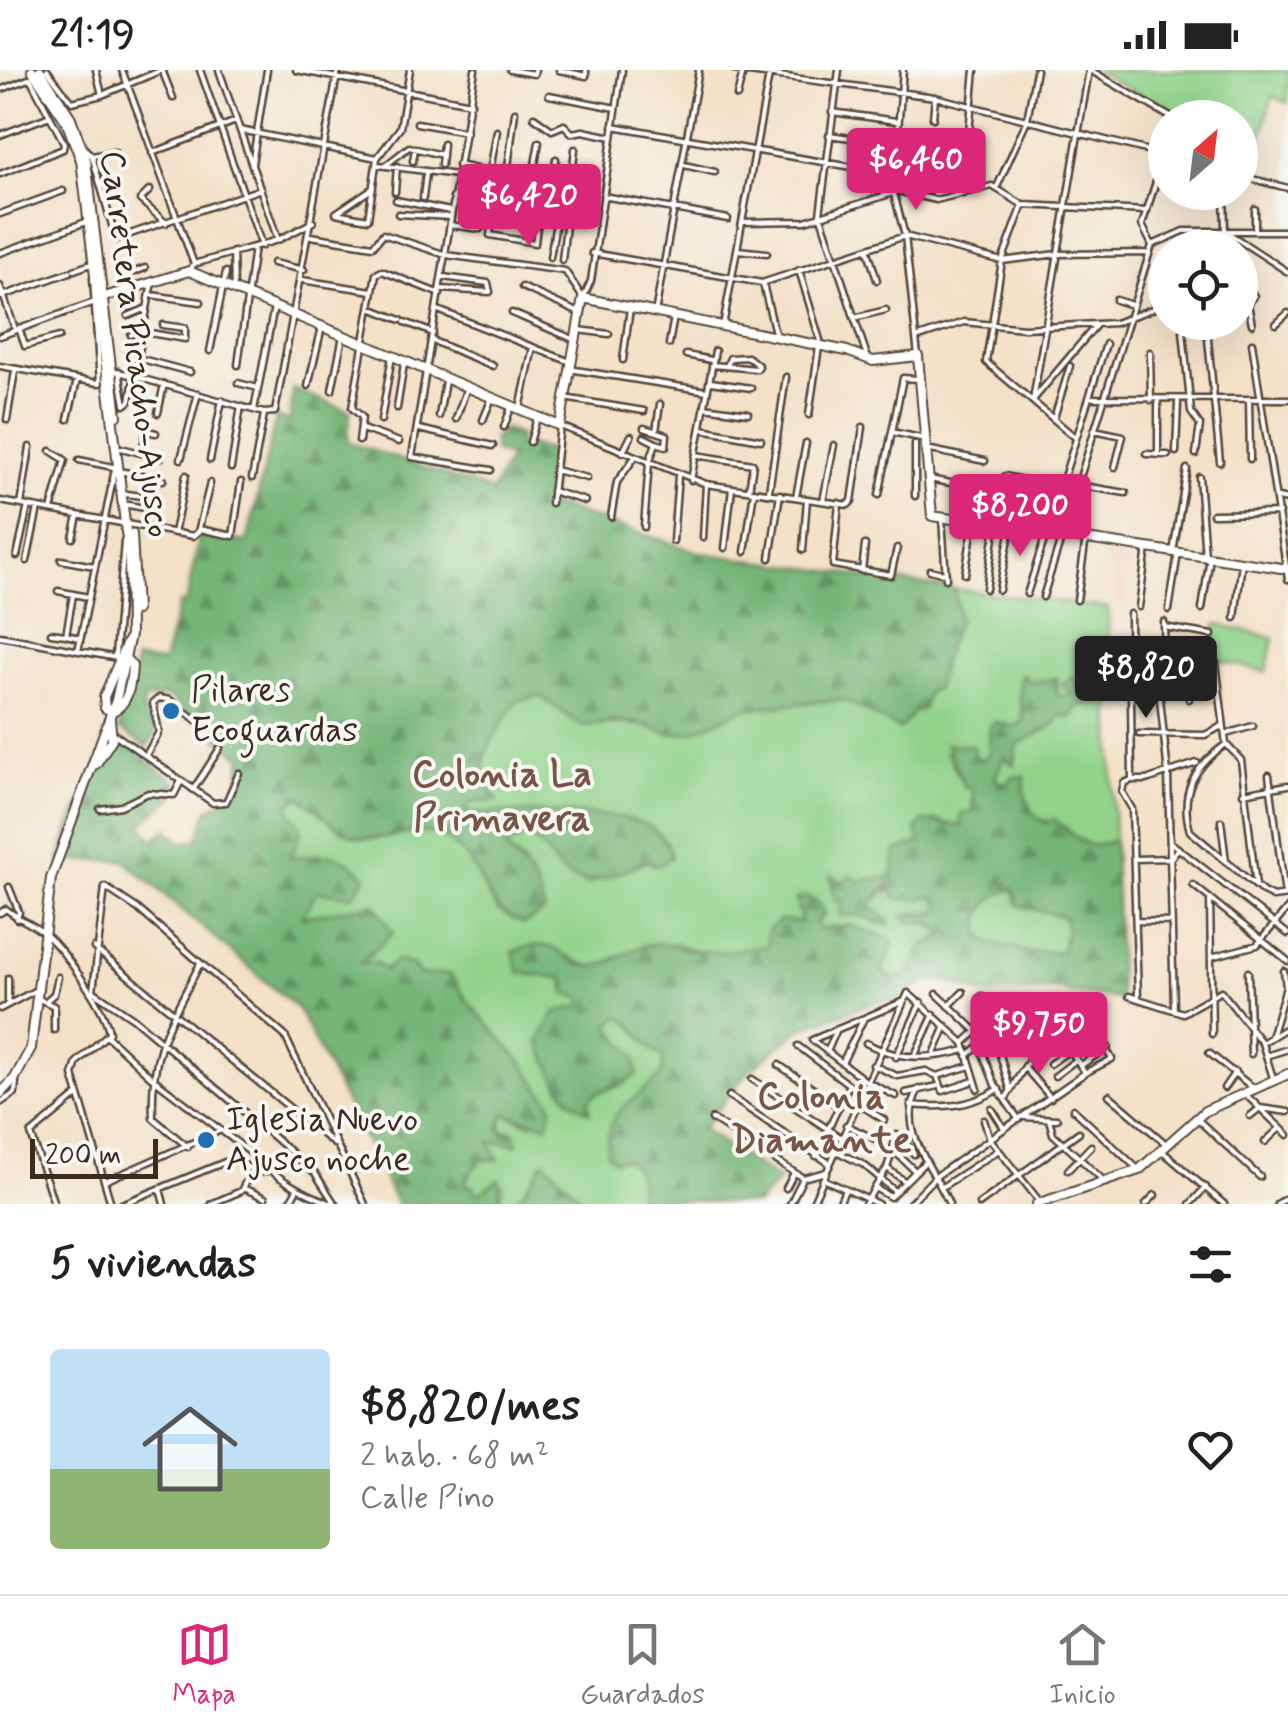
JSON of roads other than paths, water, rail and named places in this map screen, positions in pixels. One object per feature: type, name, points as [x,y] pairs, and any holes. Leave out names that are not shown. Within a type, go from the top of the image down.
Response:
[{"type":"street","points":[[96,70],[102,95]]},
{"type":"street","points":[[122,70],[178,218],[191,268],[222,285],[706,484],[848,504],[852,502],[863,427]]},
{"type":"street","points":[[38,73],[59,86],[72,102],[102,95],[162,70],[174,98]]},
{"type":"street","points":[[200,70],[262,246]]},
{"type":"street","points":[[219,70],[278,240]]},
{"type":"street","points":[[252,169],[267,70]]},
{"type":"street","points":[[296,70],[337,73],[471,103]]},
{"type":"street","points":[[373,188],[336,213],[368,219],[378,158],[398,131],[410,70]]},
{"type":"street","points":[[476,70],[412,457],[491,470]]},
{"type":"street","points":[[510,70],[535,70]]},
{"type":"street","points":[[559,70],[586,76],[586,70]]},
{"type":"street","points":[[551,503],[573,334],[577,312],[591,282],[592,253],[622,70]]},
{"type":"street","points":[[655,313],[699,70]]},
{"type":"street","points":[[734,70],[935,97],[1148,150]]},
{"type":"street","points":[[839,70],[820,214],[869,360]]},
{"type":"street","points":[[903,70],[893,191],[905,236],[929,479],[946,576],[930,570]]},
{"type":"street","points":[[963,194],[975,70]]},
{"type":"street","points":[[997,186],[1027,120],[1036,70]]},
{"type":"street","points":[[1032,400],[1089,70],[1148,104]]},
{"type":"street","points":[[737,96],[744,72]]},
{"type":"street","points":[[0,90],[38,73]]},
{"type":"street","points":[[0,174],[63,149],[64,142],[50,116],[38,73]]},
{"type":"street","name":"Carretera Picacho-Ajusco","points":[[38,73],[71,118],[84,148],[104,383],[137,590],[130,635],[120,659]]},
{"type":"street","name":"Carretera Picacho-Ajusco","points":[[38,73],[75,140],[92,220],[98,300],[115,371],[128,528]]},
{"type":"street","points":[[152,282],[150,307],[144,330],[138,358],[135,375],[130,400],[121,403],[115,371],[135,375],[264,413],[273,413],[279,405],[314,222],[337,73]]},
{"type":"street","points":[[722,326],[770,73]]},
{"type":"street","points":[[548,95],[616,108]]},
{"type":"street","points":[[933,118],[935,97]]},
{"type":"street","points":[[507,176],[516,112]]},
{"type":"street","points":[[832,112],[897,121]]},
{"type":"street","points":[[0,135],[50,116]]},
{"type":"street","points":[[534,117],[552,130],[564,125],[572,133],[582,130],[612,136]]},
{"type":"street","points":[[152,153],[236,121]]},
{"type":"street","points":[[417,124],[466,132]]},
{"type":"street","points":[[613,126],[893,174]]},
{"type":"street","points":[[240,130],[378,158]]},
{"type":"street","points":[[490,172],[497,131]]},
{"type":"street","points":[[829,135],[895,144]]},
{"type":"street","points":[[532,181],[539,142]]},
{"type":"street","points":[[441,165],[442,144]]},
{"type":"street","points":[[386,165],[406,147],[442,155]]},
{"type":"street","points":[[84,148],[92,156],[116,239],[261,189]]},
{"type":"street","points":[[413,160],[414,148]]},
{"type":"street","points":[[562,260],[575,149]]},
{"type":"street","points":[[92,156],[114,152]]},
{"type":"street","points":[[895,152],[927,156]]},
{"type":"street","points":[[553,185],[556,159]]},
{"type":"street","points":[[378,165],[457,175]]},
{"type":"street","points":[[458,165],[585,192]]},
{"type":"street","points":[[396,192],[398,166]]},
{"type":"street","points":[[684,166],[715,172]]},
{"type":"street","points":[[423,198],[426,170]]},
{"type":"street","points":[[498,174],[490,236],[535,243],[537,227]]},
{"type":"street","points":[[1258,180],[1288,188]]},
{"type":"street","points":[[742,222],[805,220],[893,191],[936,200],[997,186]]},
{"type":"street","points":[[997,186],[1023,206],[1147,210]]},
{"type":"street","points":[[550,257],[562,187]]},
{"type":"street","points":[[0,214],[63,190]]},
{"type":"street","points":[[150,190],[140,200],[166,222]]},
{"type":"street","points":[[603,196],[728,219]]},
{"type":"street","points":[[453,198],[481,202]]},
{"type":"street","points":[[396,200],[451,214]]},
{"type":"street","points":[[1023,206],[1002,261],[986,362],[1076,440],[1089,446]]},
{"type":"street","points":[[1148,207],[1142,231],[1148,239]]},
{"type":"street","points":[[398,214],[451,214]]},
{"type":"street","points":[[0,253],[92,220]]},
{"type":"street","points":[[0,336],[232,252],[262,246],[314,222]]},
{"type":"street","points":[[450,225],[480,229]]},
{"type":"street","points":[[1258,231],[1288,231]]},
{"type":"street","points":[[310,236],[374,246],[384,234],[446,255],[565,272],[583,298],[820,346],[869,360],[918,356]]},
{"type":"street","points":[[592,253],[762,283],[905,236],[1002,261],[1057,254],[1148,253]]},
{"type":"street","points":[[238,365],[254,248]]},
{"type":"street","points":[[868,249],[877,280]]},
{"type":"street","points":[[736,250],[767,253]]},
{"type":"street","points":[[232,252],[235,290]]},
{"type":"street","points":[[1258,253],[1288,272]]},
{"type":"street","points":[[1043,597],[1148,259]]},
{"type":"street","points":[[2,297],[95,263]]},
{"type":"street","points":[[273,263],[304,270]]},
{"type":"street","points":[[124,276],[144,268]]},
{"type":"street","points":[[799,270],[820,346],[810,414]]},
{"type":"street","points":[[134,272],[140,286]]},
{"type":"street","points":[[210,350],[226,272]]},
{"type":"street","points":[[360,441],[362,418],[352,408],[376,274],[382,272],[440,292],[490,292],[488,283],[442,277]]},
{"type":"street","points":[[302,280],[372,292]]},
{"type":"street","points":[[762,283],[776,338]]},
{"type":"street","points":[[0,286],[22,347],[60,337]]},
{"type":"street","points":[[522,287],[577,312]]},
{"type":"street","points":[[151,295],[201,302]]},
{"type":"street","points":[[1116,300],[1132,305]]},
{"type":"street","points":[[254,410],[274,306]]},
{"type":"street","points":[[128,316],[150,307]]},
{"type":"street","points":[[370,308],[433,333]]},
{"type":"street","points":[[623,360],[630,308]]},
{"type":"street","points":[[437,310],[533,347],[568,365],[707,391]]},
{"type":"street","points":[[854,318],[886,310]]},
{"type":"street","points":[[916,338],[964,322],[992,327],[1097,324],[1128,320],[1148,311]]},
{"type":"street","points":[[512,313],[573,334],[609,334]]},
{"type":"street","points":[[1276,324],[1288,313]]},
{"type":"street","points":[[669,344],[674,317]]},
{"type":"street","points":[[1032,400],[1097,324]]},
{"type":"street","points":[[131,335],[144,330],[185,339],[185,328],[163,325]]},
{"type":"street","points":[[308,386],[322,326]]},
{"type":"street","points":[[332,390],[343,336]]},
{"type":"street","points":[[1184,340],[1191,414],[1200,425],[1196,454]]},
{"type":"street","points":[[1208,340],[1220,462]]},
{"type":"street","points":[[432,341],[493,366]]},
{"type":"street","points":[[1252,343],[1288,579]]},
{"type":"street","points":[[1027,594],[1106,344]]},
{"type":"street","points":[[504,427],[516,408],[533,347]]},
{"type":"street","points":[[691,480],[714,352]]},
{"type":"street","points":[[1150,352],[1158,455]]},
{"type":"street","points":[[381,420],[392,356]]},
{"type":"street","points":[[686,356],[727,366],[759,366],[744,356],[730,358],[727,366]]},
{"type":"street","points":[[138,358],[190,372]]},
{"type":"street","points":[[398,408],[404,361]]},
{"type":"street","points":[[0,366],[104,383]]},
{"type":"street","points":[[1054,418],[1070,366]]},
{"type":"street","points":[[7,420],[15,369]]},
{"type":"street","points":[[768,492],[786,377]]},
{"type":"street","points":[[439,416],[446,378]]},
{"type":"street","points":[[879,495],[902,378],[920,380]]},
{"type":"street","points":[[68,420],[77,380]]},
{"type":"street","points":[[709,382],[751,388]]},
{"type":"street","points":[[238,383],[258,388]]},
{"type":"street","points":[[158,412],[164,384]]},
{"type":"street","points":[[456,419],[467,388]]},
{"type":"street","points":[[181,459],[198,393]]},
{"type":"street","points":[[482,420],[492,398]]},
{"type":"street","points":[[564,398],[644,411]]},
{"type":"street","points":[[1090,398],[1288,399]]},
{"type":"street","points":[[1249,399],[1250,459]]},
{"type":"street","points":[[210,460],[222,400]]},
{"type":"street","points":[[1176,452],[1178,400]]},
{"type":"street","points":[[656,431],[660,404]]},
{"type":"street","points":[[231,468],[241,406]]},
{"type":"street","points":[[704,407],[748,413]]},
{"type":"street","points":[[252,478],[264,413]]},
{"type":"street","points":[[530,442],[537,416]]},
{"type":"street","points":[[362,428],[400,442]]},
{"type":"street","points":[[588,438],[593,428]]},
{"type":"street","points":[[644,428],[667,435],[666,446],[644,436]]},
{"type":"street","points":[[417,429],[493,446]]},
{"type":"street","points":[[700,429],[761,440]]},
{"type":"street","points":[[140,453],[147,430],[156,433]]},
{"type":"street","points":[[1094,430],[1123,436],[1115,468]]},
{"type":"street","points":[[892,432],[926,447],[985,461]]},
{"type":"street","points":[[623,452],[632,436]]},
{"type":"street","points":[[644,527],[649,463],[656,443]]},
{"type":"street","points":[[796,497],[806,443]]},
{"type":"street","points":[[915,444],[915,496]]},
{"type":"street","points":[[823,501],[834,445]]},
{"type":"street","points":[[17,556],[30,447]]},
{"type":"street","points":[[913,456],[926,447]]},
{"type":"street","points":[[121,448],[161,458]]},
{"type":"street","points":[[50,510],[65,460],[51,451]]},
{"type":"street","points":[[1146,454],[1168,455]]},
{"type":"street","points":[[696,455],[753,464],[745,552]]},
{"type":"street","points":[[610,516],[617,482],[636,457]]},
{"type":"street","points":[[78,651],[116,464],[79,460]]},
{"type":"street","points":[[1169,610],[1187,469]]},
{"type":"street","points":[[555,470],[587,478]]},
{"type":"street","points":[[124,472],[163,480]]},
{"type":"street","points":[[673,541],[678,474]]},
{"type":"street","points":[[174,533],[186,475]]},
{"type":"street","points":[[1005,476],[1060,488]]},
{"type":"street","points":[[1200,477],[1207,557],[1202,608]]},
{"type":"street","points":[[929,479],[977,488]]},
{"type":"street","points":[[199,528],[232,536],[242,482]]},
{"type":"street","points":[[0,501],[128,528],[193,536],[199,528],[210,484]]},
{"type":"street","points":[[702,538],[706,484]]},
{"type":"street","points":[[1077,484],[1126,493]]},
{"type":"street","points":[[726,548],[732,488]]},
{"type":"street","points":[[552,491],[585,502]]},
{"type":"street","points":[[127,494],[157,498]]},
{"type":"street","points":[[770,558],[780,494]]},
{"type":"street","points":[[803,550],[807,498]]},
{"type":"street","points":[[1278,498],[1288,500]]},
{"type":"street","points":[[840,504],[832,561],[836,567],[894,572],[897,548]]},
{"type":"street","points":[[128,505],[151,509]]},
{"type":"street","points":[[26,561],[38,508]]},
{"type":"street","points":[[1213,514],[1280,512]]},
{"type":"street","points":[[73,538],[78,516]]},
{"type":"street","points":[[935,518],[1287,569]]},
{"type":"street","points":[[965,574],[974,522]]},
{"type":"street","points":[[986,589],[996,526]]},
{"type":"street","points":[[88,774],[113,732],[104,697],[120,659],[128,528]]},
{"type":"street","points":[[999,590],[1011,528]]},
{"type":"street","points":[[1077,600],[1086,538]]},
{"type":"street","points":[[862,571],[865,544]]},
{"type":"street","points":[[1139,607],[1147,548]]},
{"type":"street","points":[[61,560],[94,566]]},
{"type":"street","points":[[1235,618],[1242,562]]},
{"type":"street","points":[[58,592],[88,597]]},
{"type":"street","points":[[66,636],[73,594]]},
{"type":"street","points":[[1130,614],[1132,780]]},
{"type":"street","points":[[1174,1010],[1168,774],[1158,680],[1164,653],[1164,625],[1212,634]]},
{"type":"street","points":[[51,633],[80,638]]},
{"type":"street","points":[[0,636],[120,659],[132,666],[128,690],[111,715],[54,864],[31,1048],[15,1078],[0,1094]]},
{"type":"street","points":[[1164,653],[1216,663],[1226,744]]},
{"type":"street","points":[[1189,699],[1190,674]]},
{"type":"street","points":[[1158,680],[1190,682]]},
{"type":"street","points":[[146,754],[159,732],[154,703],[159,698],[170,700],[208,729]]},
{"type":"street","points":[[1139,734],[1205,735],[1224,725]]},
{"type":"street","points":[[1226,734],[1253,726]]},
{"type":"street","points":[[113,732],[213,803],[226,802],[239,773]]},
{"type":"street","points":[[1226,744],[1238,754],[1256,886]]},
{"type":"street","points":[[1226,744],[1204,762],[1188,785],[1186,806],[1192,836],[1268,895],[1287,895],[1269,774]]},
{"type":"street","points":[[194,790],[220,748]]},
{"type":"street","points":[[1138,998],[1131,804],[1122,792],[1124,783],[1198,764]]},
{"type":"street","points":[[100,808],[122,806],[148,794],[174,794],[181,781]]},
{"type":"street","points":[[1244,793],[1288,785]]},
{"type":"street","points":[[1220,821],[1227,864]]},
{"type":"street","points":[[1170,842],[1288,934]]},
{"type":"street","points":[[1171,858],[1178,848]]},
{"type":"street","points":[[1134,859],[1171,858]]},
{"type":"street","points":[[1193,885],[1288,961]]},
{"type":"street","points":[[9,887],[19,912],[17,919]]},
{"type":"street","points":[[111,1204],[78,1095],[74,1068],[107,1036],[108,1025],[92,991],[103,892],[111,888],[284,1036],[365,1204]]},
{"type":"street","points":[[1210,899],[1212,1034]]},
{"type":"street","points":[[1211,957],[1251,948],[1288,908]]},
{"type":"street","points":[[0,914],[6,909],[43,932],[92,991],[160,1042],[314,1173],[332,1204]]},
{"type":"street","points":[[1136,921],[1172,922]]},
{"type":"street","points":[[94,948],[327,1142],[335,1144]]},
{"type":"street","points":[[188,1147],[153,1118],[151,1077],[160,1042],[200,964]]},
{"type":"street","points":[[1271,1037],[1286,987],[1284,971]]},
{"type":"street","points":[[1248,972],[1251,1054]]},
{"type":"street","points":[[0,1008],[54,994],[58,976]]},
{"type":"street","points":[[8,978],[8,1003]]},
{"type":"street","points":[[812,1204],[860,1092],[910,992],[966,1050],[979,1094]]},
{"type":"street","points":[[949,1006],[962,992]]},
{"type":"street","points":[[1129,996],[1188,1011],[1212,993],[1224,993],[1269,1055],[1267,1067],[1274,1081]]},
{"type":"street","points":[[937,994],[975,1030]]},
{"type":"street","points":[[40,995],[54,1006],[54,1030]]},
{"type":"street","points":[[982,996],[996,1010]]},
{"type":"street","points":[[896,1096],[866,1081],[812,1040],[902,1002]]},
{"type":"street","points":[[895,1058],[921,1002]]},
{"type":"street","points":[[966,1050],[975,1030],[1005,1004],[1080,1006]]},
{"type":"street","points":[[1017,1007],[1042,1047]]},
{"type":"street","points":[[914,1056],[934,1014]]},
{"type":"street","points":[[842,1063],[865,1017]]},
{"type":"street","points":[[827,1052],[838,1026]]},
{"type":"street","points":[[933,1056],[946,1026]]},
{"type":"street","points":[[910,1204],[935,1176],[1085,1073],[1112,1059],[1092,1027]]},
{"type":"street","points":[[1262,1043],[1288,1027]]},
{"type":"street","points":[[866,1043],[895,1058],[933,1056],[980,1046],[994,1034],[1010,1092]]},
{"type":"street","points":[[1010,1035],[1034,1053]]},
{"type":"street","points":[[1050,1064],[1098,1035]]},
{"type":"street","points":[[107,1036],[219,1132],[256,1156],[268,1171]]},
{"type":"street","points":[[1006,1098],[1034,1053],[1059,1038],[1072,1050],[1085,1073]]},
{"type":"street","points":[[798,1046],[860,1092]]},
{"type":"street","points":[[980,1046],[999,1089],[1022,1118],[1057,1119]]},
{"type":"street","points":[[1080,1066],[1108,1047]]},
{"type":"street","points":[[1269,1055],[1288,1049]]},
{"type":"street","points":[[1209,1052],[1254,1090]]},
{"type":"street","points":[[1055,1076],[1076,1060]]},
{"type":"street","points":[[1214,1067],[1218,1060]]},
{"type":"street","points":[[779,1065],[838,1107]]},
{"type":"street","points":[[873,1065],[897,1076],[926,1071],[937,1076],[970,1066]]},
{"type":"street","points":[[1025,1068],[1051,1098]]},
{"type":"street","points":[[1224,1088],[1235,1072]]},
{"type":"street","points":[[984,1120],[990,1139],[1039,1203],[1139,1170],[1196,1118],[1288,1074]]},
{"type":"street","points":[[937,1076],[942,1091],[974,1081]]},
{"type":"street","points":[[0,1103],[15,1093],[15,1078]]},
{"type":"street","points":[[752,1079],[841,1138]]},
{"type":"street","points":[[816,1156],[850,1084]]},
{"type":"street","points":[[906,1093],[938,1086]]},
{"type":"street","points":[[911,1105],[944,1109],[999,1089]]},
{"type":"street","points":[[918,1090],[911,1105],[924,1163],[949,1204]]},
{"type":"street","points":[[1245,1094],[1288,1134]]},
{"type":"street","points":[[54,1204],[30,1138],[78,1095]]},
{"type":"street","points":[[1109,1095],[1224,1204]]},
{"type":"street","points":[[729,1096],[830,1163]]},
{"type":"street","points":[[856,1102],[884,1120]]},
{"type":"street","points":[[1250,1116],[1260,1108],[1288,1112]]},
{"type":"street","points":[[992,1109],[1004,1128]]},
{"type":"street","points":[[1073,1109],[1139,1170]]},
{"type":"street","points":[[712,1118],[803,1178],[826,1172]]},
{"type":"street","points":[[1196,1118],[1260,1177]]},
{"type":"street","points":[[1049,1119],[1053,1134],[1106,1183]]},
{"type":"street","points":[[846,1125],[879,1141]]},
{"type":"street","points":[[1265,1142],[1280,1128]]},
{"type":"street","points":[[105,1182],[219,1132]]},
{"type":"street","points":[[979,1204],[1079,1132]]},
{"type":"street","points":[[866,1201],[887,1168],[889,1150],[898,1135]]},
{"type":"street","points":[[901,1159],[904,1144],[914,1154]]},
{"type":"street","points":[[1068,1170],[1091,1146]]},
{"type":"street","points":[[889,1150],[914,1170]]},
{"type":"street","points":[[942,1187],[999,1150]]},
{"type":"street","points":[[836,1151],[895,1190]]},
{"type":"street","points":[[122,1204],[232,1160],[251,1172],[280,1174],[296,1191],[332,1204]]},
{"type":"street","points":[[874,1187],[890,1196],[924,1163]]},
{"type":"street","points":[[887,1168],[904,1181]]},
{"type":"street","points":[[212,1204],[243,1188],[251,1172]]},
{"type":"street","points":[[786,1188],[794,1173]]},
{"type":"street","points":[[790,1204],[803,1178]]},
{"type":"street","points":[[823,1179],[878,1204]]},
{"type":"street","points":[[1190,1204],[1206,1187]]},
{"type":"street","points":[[243,1188],[265,1198]]},
{"type":"street","points":[[160,1189],[164,1204]]},
{"type":"street","points":[[838,1204],[846,1189]]},
{"type":"street","points":[[289,1204],[296,1191]]},
{"type":"street","points":[[1062,1194],[1070,1204]]},
{"type":"street","points":[[1146,1204],[1156,1195]]},
{"type":"street","points":[[1278,1204],[1286,1197]]},
{"type":"place","name":"Pilares Ecoguardas","points":[[171,711]]},
{"type":"place","name":"Iglesia Nuevo Ajusco noche","points":[[206,1140]]},
{"type":"district","name":"Colonia La Primavera","points":[[502,797]]},
{"type":"district","name":"Colonia Diamante","points":[[821,1119]]}]
